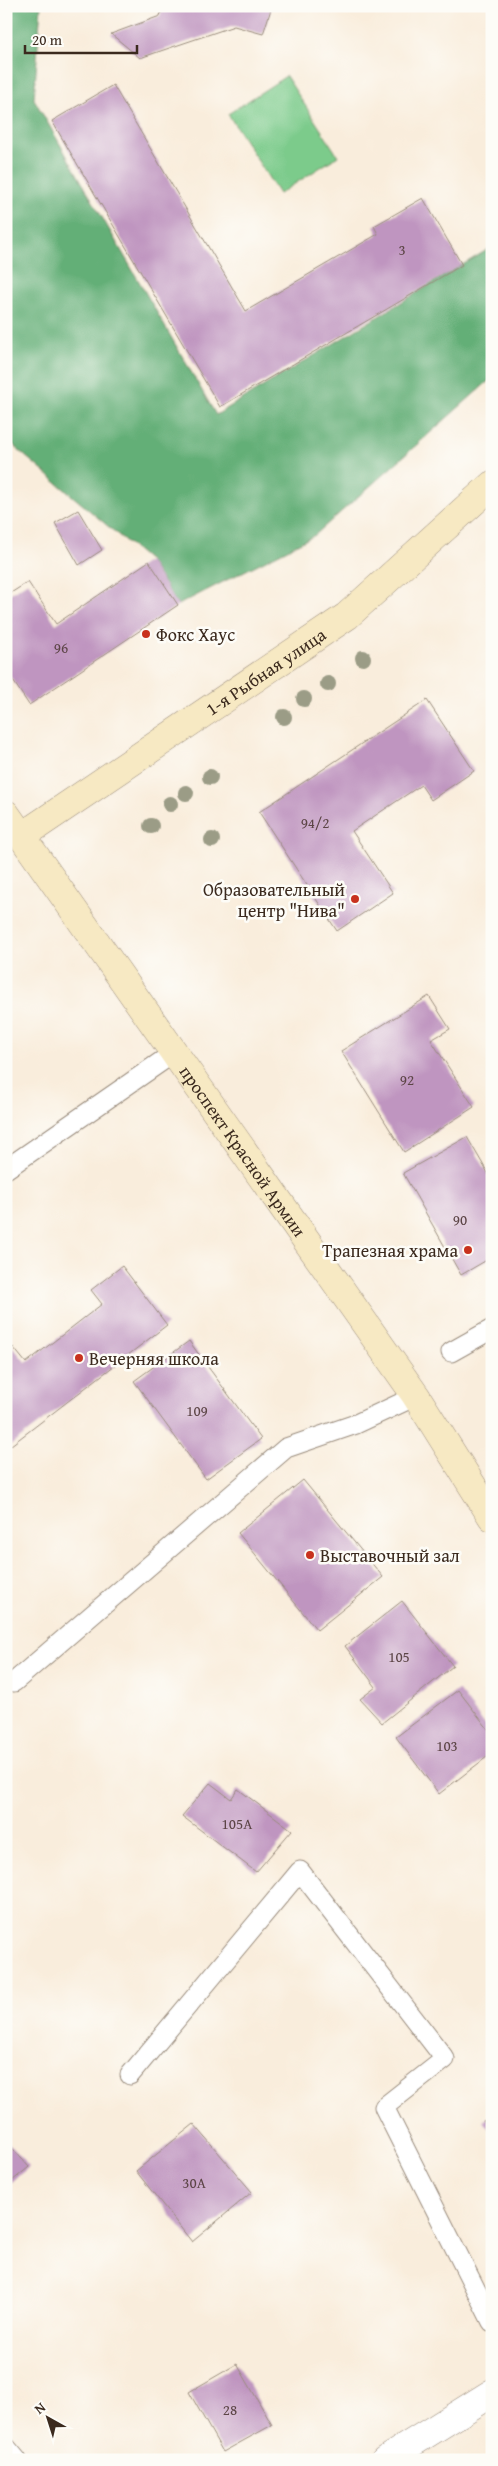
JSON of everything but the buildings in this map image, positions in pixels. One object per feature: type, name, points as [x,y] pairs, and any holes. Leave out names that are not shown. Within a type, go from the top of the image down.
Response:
[{"type":"main road","name":"1-я Рыбная улица","points":[[22,836],[347,616],[492,485]]},
{"type":"main road","name":"проспект Красной Армии","points":[[6,814],[416,1396],[492,1517]]},
{"type":"street","points":[[385,2460],[492,2393]]},
{"type":"lane","points":[[6,1169],[175,1052]]},
{"type":"lane","points":[[451,1352],[492,1329]]},
{"type":"lane","points":[[14,1682],[286,1448],[356,1424],[416,1396]]},
{"type":"lane","points":[[130,2075],[300,1871],[445,2060],[384,2107],[492,2322]]},
{"type":"lane","points":[[6,2448],[17,2460]]},
{"type":"green space","points":[[6,6],[41,6],[34,99],[216,415],[492,247],[492,378],[315,535],[178,605],[149,561],[17,449],[6,436]]},
{"type":"green space","points":[[286,76],[338,156],[279,194],[228,114]]},
{"type":"place","name":"Фокс Хаус","points":[[146,634]]},
{"type":"place","name":"Образовательный центр \"Нива\"","points":[[355,899]]},
{"type":"place","name":"Трапезная храма","points":[[468,1250]]},
{"type":"place","name":"Вечерняя школа","points":[[79,1358]]},
{"type":"place","name":"Выставочный зал","points":[[310,1555]]}]
